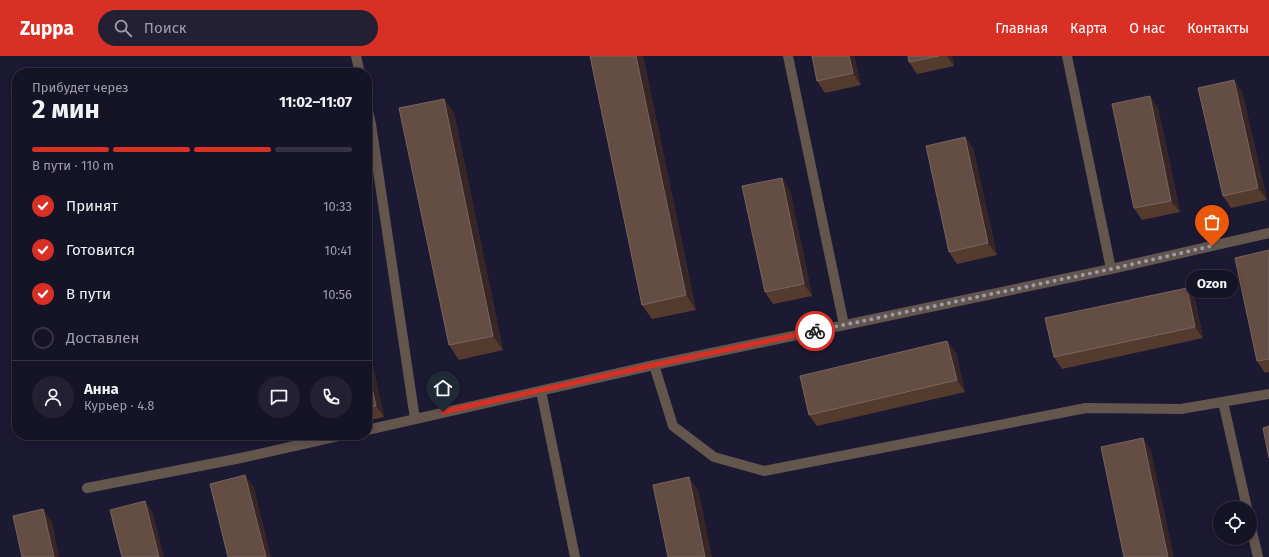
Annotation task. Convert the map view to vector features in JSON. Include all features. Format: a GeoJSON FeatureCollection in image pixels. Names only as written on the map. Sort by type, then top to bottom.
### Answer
{"type":"FeatureCollection","features":[{"type":"Feature","properties":{"kind":"lane"},"geometry":{"type":"LineString","coordinates":[[356,56],[359,68]]}},
{"type":"Feature","properties":{"kind":"lane"},"geometry":{"type":"LineString","coordinates":[[788,56],[844,325]]}},
{"type":"Feature","properties":{"kind":"lane"},"geometry":{"type":"LineString","coordinates":[[1067,56],[1111,269]]}},
{"type":"Feature","properties":{"kind":"lane"},"geometry":{"type":"LineString","coordinates":[[372,132],[415,419]]}},
{"type":"Feature","properties":{"kind":"lane"},"geometry":{"type":"LineString","coordinates":[[372,429],[654,365],[1111,269],[1269,233]]}},
{"type":"Feature","properties":{"kind":"lane"},"geometry":{"type":"LineString","coordinates":[[654,365],[673,426],[714,457],[764,471],[1086,408],[1181,409],[1269,394]]}},
{"type":"Feature","properties":{"kind":"lane"},"geometry":{"type":"LineString","coordinates":[[541,390],[575,557]]}},
{"type":"Feature","properties":{"kind":"lane"},"geometry":{"type":"LineString","coordinates":[[1222,402],[1245,501]]}},
{"type":"Feature","properties":{"kind":"lane"},"geometry":{"type":"LineString","coordinates":[[87,488],[241,458],[321,440]]}},
{"type":"Feature","properties":{"kind":"lane"},"geometry":{"type":"LineString","coordinates":[[1255,545],[1258,557]]}},
{"type":"Feature","properties":{"kind":"building"},"geometry":{"type":"Polygon","coordinates":[[[590,56],[636,56],[686,295],[642,305],[590,56]]]}},
{"type":"Feature","properties":{"kind":"building"},"geometry":{"type":"Polygon","coordinates":[[[812,56],[849,56],[853,73],[817,81],[812,56]]]}},
{"type":"Feature","properties":{"kind":"building"},"geometry":{"type":"Polygon","coordinates":[[[908,56],[939,56],[909,62],[908,56]]]}},
{"type":"Feature","properties":{"kind":"building"},"geometry":{"type":"Polygon","coordinates":[[[1234,80],[1258,188],[1223,196],[1198,88],[1234,80]]]}},
{"type":"Feature","properties":{"kind":"building"},"geometry":{"type":"Polygon","coordinates":[[[1150,96],[1171,201],[1134,208],[1112,104],[1150,96]]]}},
{"type":"Feature","properties":{"kind":"building"},"geometry":{"type":"Polygon","coordinates":[[[444,99],[493,336],[449,345],[399,108],[444,99]]]}},
{"type":"Feature","properties":{"kind":"building"},"geometry":{"type":"Polygon","coordinates":[[[965,137],[988,243],[949,252],[926,146],[965,137]]]}},
{"type":"Feature","properties":{"kind":"building"},"geometry":{"type":"Polygon","coordinates":[[[782,178],[804,284],[765,292],[742,186],[782,178]]]}},
{"type":"Feature","properties":{"kind":"building"},"geometry":{"type":"Polygon","coordinates":[[[1269,250],[1269,359],[1257,361],[1235,258],[1269,250]]]}},
{"type":"Feature","properties":{"kind":"building"},"geometry":{"type":"Polygon","coordinates":[[[1187,288],[1195,327],[1054,357],[1045,318],[1187,288]]]}},
{"type":"Feature","properties":{"kind":"building"},"geometry":{"type":"Polygon","coordinates":[[[947,341],[957,380],[809,415],[800,376],[947,341]]]}},
{"type":"Feature","properties":{"kind":"building"},"geometry":{"type":"Polygon","coordinates":[[[372,388],[376,406],[372,406],[372,388]]]}},
{"type":"Feature","properties":{"kind":"building"},"geometry":{"type":"Polygon","coordinates":[[[1269,426],[1269,458],[1263,428],[1269,426]]]}},
{"type":"Feature","properties":{"kind":"building"},"geometry":{"type":"Polygon","coordinates":[[[1143,438],[1168,557],[1124,557],[1101,447],[1143,438]]]}},
{"type":"Feature","properties":{"kind":"building"},"geometry":{"type":"Polygon","coordinates":[[[245,475],[266,557],[228,557],[210,484],[245,475]]]}},
{"type":"Feature","properties":{"kind":"building"},"geometry":{"type":"Polygon","coordinates":[[[689,477],[705,557],[668,557],[653,485],[689,477]]]}},
{"type":"Feature","properties":{"kind":"building"},"geometry":{"type":"Polygon","coordinates":[[[145,501],[159,557],[122,557],[110,510],[145,501]]]}},
{"type":"Feature","properties":{"kind":"building"},"geometry":{"type":"Polygon","coordinates":[[[43,509],[54,557],[22,557],[13,516],[43,509]]]}},
{"type":"Feature","properties":{"kind":"way so far"},"geometry":{"type":"LineString","coordinates":[[815,331],[1111,269],[1212,246]]}},
{"type":"Feature","properties":{"kind":"place","name":"Ozon"},"geometry":{"type":"Point","coordinates":[1212,246]}},
{"type":"Feature","properties":{"kind":"route"},"geometry":{"type":"LineString","coordinates":[[443,412],[815,331]]}}]}
